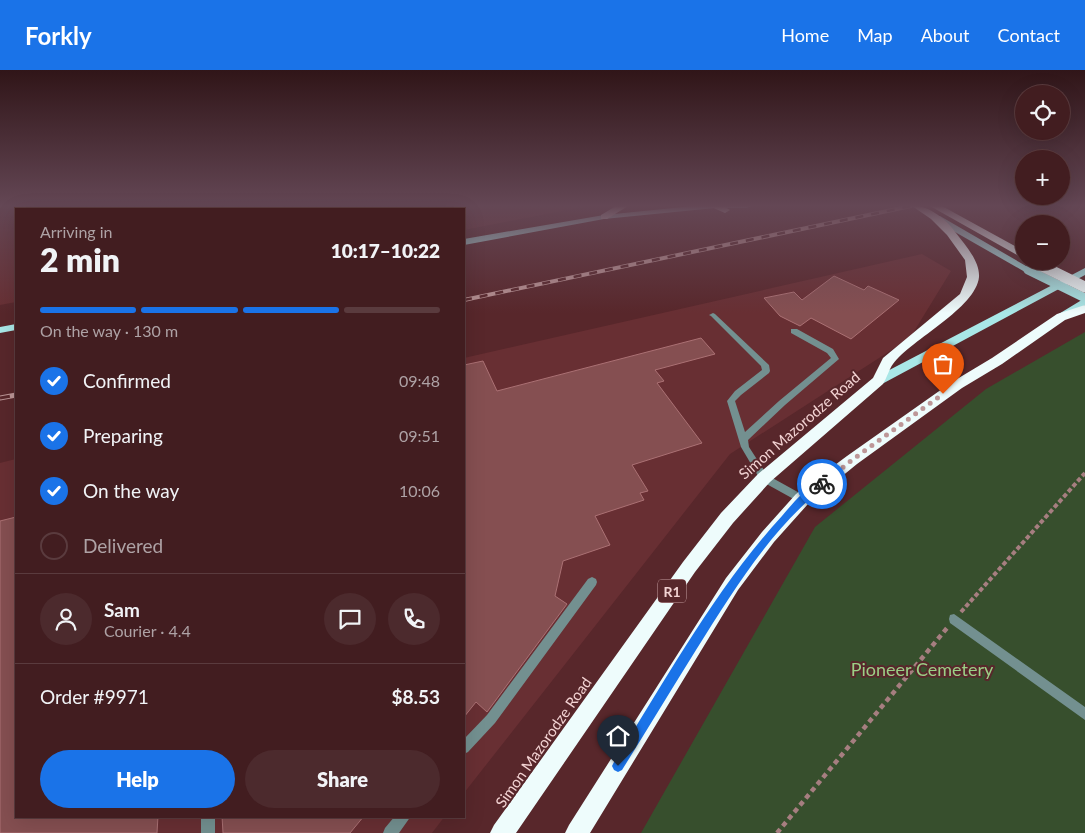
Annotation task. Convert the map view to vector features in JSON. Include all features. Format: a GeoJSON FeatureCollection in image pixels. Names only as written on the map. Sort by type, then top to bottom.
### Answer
{"type":"FeatureCollection","features":[{"type":"Feature","properties":{"kind":"highway"},"geometry":{"type":"LineString","coordinates":[[878,381],[888,361],[965,296],[971,286],[973,277],[970,260],[957,242]]}},
{"type":"Feature","properties":{"kind":"highway"},"geometry":{"type":"LineString","coordinates":[[995,242],[1015,252]]}},
{"type":"Feature","properties":{"kind":"highway"},"geometry":{"type":"LineString","coordinates":[[1045,270],[1085,287]]}},
{"type":"Feature","properties":{"kind":"highway"},"geometry":{"type":"LineString","coordinates":[[577,833],[732,584],[768,537],[802,499],[915,414],[1061,317],[1085,309]]}},
{"type":"Feature","properties":{"kind":"highway","name":"Simon Mazorodze Road"},"geometry":{"type":"LineString","coordinates":[[502,833],[689,567],[727,518],[764,478],[878,381]]}},
{"type":"Feature","properties":{"kind":"main road"},"geometry":{"type":"LineString","coordinates":[[990,242],[1015,255]]}},
{"type":"Feature","properties":{"kind":"main road"},"geometry":{"type":"LineString","coordinates":[[1040,270],[1085,300],[1061,317]]}},
{"type":"Feature","properties":{"kind":"main road","name":"Simon Mazorodze Road"},"geometry":{"type":"LineString","coordinates":[[878,381],[1085,271]]}},
{"type":"Feature","properties":{"kind":"main road"},"geometry":{"type":"LineString","coordinates":[[0,330],[15,327]]}},
{"type":"Feature","properties":{"kind":"lane"},"geometry":{"type":"LineString","coordinates":[[713,315],[766,365],[766,371],[738,393],[731,401],[745,447],[764,478],[802,499]]}},
{"type":"Feature","properties":{"kind":"lane"},"geometry":{"type":"LineString","coordinates":[[743,439],[835,358],[830,351],[794,331]]}},
{"type":"Feature","properties":{"kind":"lane"},"geometry":{"type":"LineString","coordinates":[[465,747],[491,720],[592,582]]}},
{"type":"Feature","properties":{"kind":"lane"},"geometry":{"type":"LineString","coordinates":[[954,619],[1085,714]]}},
{"type":"Feature","properties":{"kind":"lane"},"geometry":{"type":"LineString","coordinates":[[208,818],[208,833]]}},
{"type":"Feature","properties":{"kind":"lane"},"geometry":{"type":"LineString","coordinates":[[390,833],[402,818]]}},
{"type":"Feature","properties":{"kind":"path"},"geometry":{"type":"LineString","coordinates":[[777,833],[954,619],[1085,473]]}},
{"type":"Feature","properties":{"kind":"shaded area"},"geometry":{"type":"Polygon","coordinates":[[[0,242],[15,242],[15,302],[0,305],[0,242]]]}},
{"type":"Feature","properties":{"kind":"shaded area"},"geometry":{"type":"Polygon","coordinates":[[[922,254],[951,271],[910,338],[730,454],[465,792],[465,358],[922,254]]]}},
{"type":"Feature","properties":{"kind":"shaded area"},"geometry":{"type":"Polygon","coordinates":[[[15,459],[15,818],[443,818],[432,833],[0,833],[0,463],[15,459]]]}},
{"type":"Feature","properties":{"kind":"green space","name":"Pioneer Cemetery"},"geometry":{"type":"Polygon","coordinates":[[[1085,332],[1085,833],[641,833],[815,527],[986,389],[1085,332]]]}},
{"type":"Feature","properties":{"kind":"building"},"geometry":{"type":"Polygon","coordinates":[[[834,276],[864,290],[868,286],[899,300],[851,339],[811,318],[800,326],[780,316],[764,298],[794,292],[802,300],[834,276]]]}},
{"type":"Feature","properties":{"kind":"building"},"geometry":{"type":"Polygon","coordinates":[[[701,338],[715,354],[655,370],[664,381],[657,383],[702,443],[632,465],[648,491],[640,493],[644,500],[595,516],[610,545],[563,561],[555,596],[567,604],[487,712],[476,702],[465,716],[465,365],[483,361],[497,391],[701,338]]]}},
{"type":"Feature","properties":{"kind":"building"},"geometry":{"type":"Polygon","coordinates":[[[15,517],[15,818],[158,818],[157,833],[0,833],[0,521],[15,517]]]}},
{"type":"Feature","properties":{"kind":"building"},"geometry":{"type":"Polygon","coordinates":[[[222,818],[362,818],[350,833],[223,833],[222,818]]]}},
{"type":"Feature","properties":{"kind":"railway"},"geometry":{"type":"LineString","coordinates":[[465,300],[742,242]]}},
{"type":"Feature","properties":{"kind":"railway"},"geometry":{"type":"LineString","coordinates":[[0,398],[15,395]]}},
{"type":"Feature","properties":{"kind":"way so far"},"geometry":{"type":"LineString","coordinates":[[822,484],[943,394]]}},
{"type":"Feature","properties":{"kind":"route"},"geometry":{"type":"LineString","coordinates":[[618,766],[700,632],[732,584],[768,537],[802,499],[822,484]]}}]}
